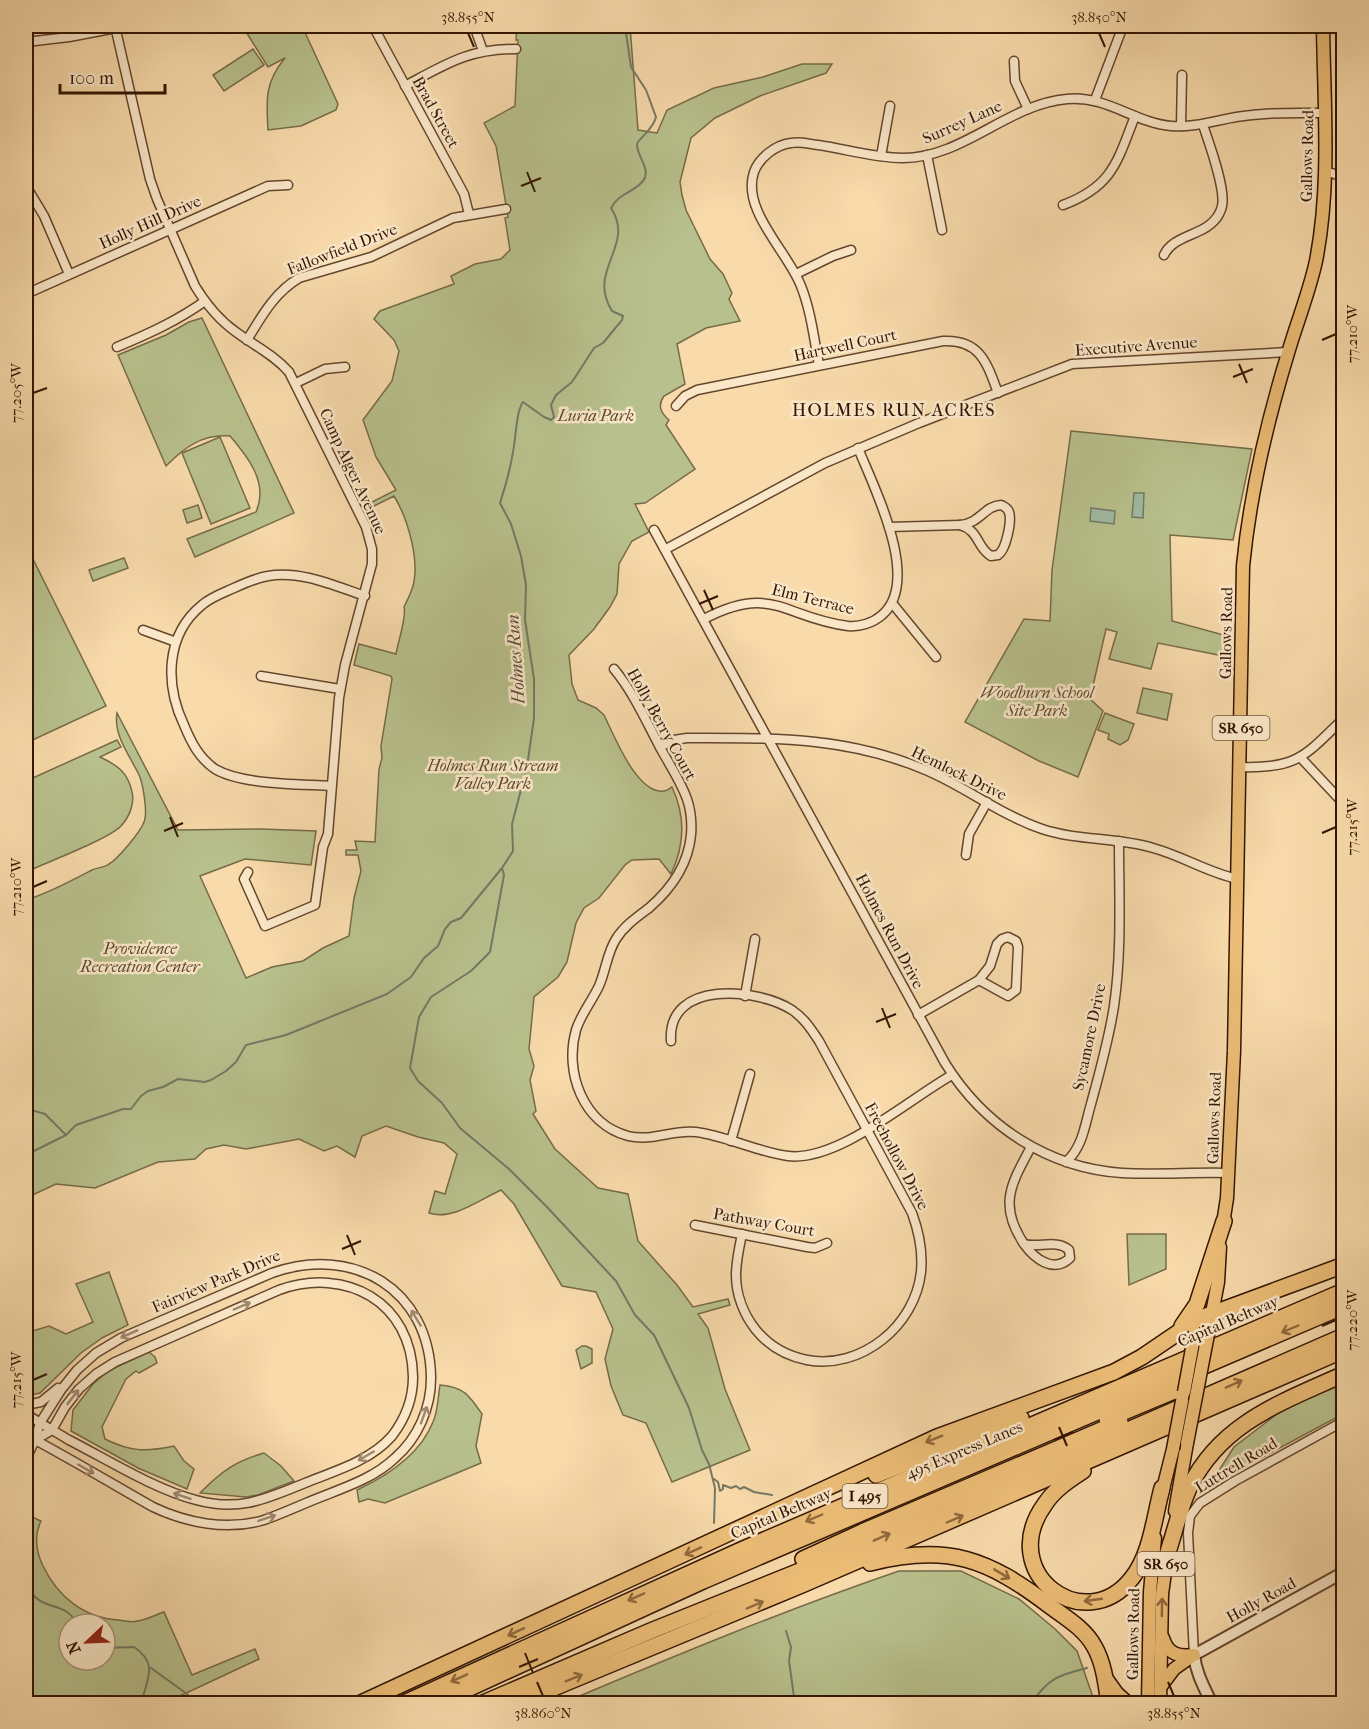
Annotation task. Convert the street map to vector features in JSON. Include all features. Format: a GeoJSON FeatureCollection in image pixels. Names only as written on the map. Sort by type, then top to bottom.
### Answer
{"type":"FeatureCollection","features":[{"type":"Feature","properties":{"kind":"highway"},"geometry":{"type":"LineString","coordinates":[[359,1704],[937,1437],[1114,1372],[1142,1357],[1178,1331],[1188,1319],[1197,1304],[1224,1221]]}},
{"type":"Feature","properties":{"kind":"highway"},"geometry":{"type":"LineString","coordinates":[[1178,1331],[1204,1324],[1344,1265]]}},
{"type":"Feature","properties":{"kind":"highway"},"geometry":{"type":"LineString","coordinates":[[746,1526],[1339,1298]]}},
{"type":"Feature","properties":{"kind":"highway","name":"495 Express Lanes"},"geometry":{"type":"LineString","coordinates":[[435,1704],[704,1581],[1339,1298]]}},
{"type":"Feature","properties":{"kind":"highway","name":"Capital Beltway"},"geometry":{"type":"LineString","coordinates":[[402,1704],[741,1550],[1339,1298]]}},
{"type":"Feature","properties":{"kind":"highway","name":"I 495"},"geometry":{"type":"LineString","coordinates":[[481,1704],[653,1630],[857,1548],[1344,1336]]}},
{"type":"Feature","properties":{"kind":"highway"},"geometry":{"type":"LineString","coordinates":[[517,1703],[804,1584],[1344,1350]]}},
{"type":"Feature","properties":{"kind":"highway"},"geometry":{"type":"LineString","coordinates":[[1168,1552],[1190,1487],[1202,1466],[1219,1445],[1250,1419],[1344,1374]]}},
{"type":"Feature","properties":{"kind":"highway"},"geometry":{"type":"LineString","coordinates":[[704,1581],[827,1538],[1179,1397]]}},
{"type":"Feature","properties":{"kind":"highway"},"geometry":{"type":"LineString","coordinates":[[653,1630],[862,1532],[1179,1397]]}},
{"type":"Feature","properties":{"kind":"highway"},"geometry":{"type":"LineString","coordinates":[[1106,1455],[1070,1479],[1052,1495],[1034,1524],[1029,1543],[1031,1559],[1039,1576],[1055,1593],[1078,1601],[1091,1602],[1110,1597],[1120,1590],[1138,1570],[1145,1555],[1162,1488]]}},
{"type":"Feature","properties":{"kind":"highway"},"geometry":{"type":"LineString","coordinates":[[804,1584],[861,1566],[905,1556],[948,1556],[993,1568],[1032,1592],[1090,1639],[1106,1680],[1109,1704]]}},
{"type":"Feature","properties":{"kind":"highway"},"geometry":{"type":"LineString","coordinates":[[1106,1680],[1127,1704]]}},
{"type":"Feature","properties":{"kind":"main road","name":"Gallows Road"},"geometry":{"type":"LineString","coordinates":[[1148,1704],[1150,1584],[1162,1488],[1173,1449],[1179,1397],[1218,1282],[1219,1249],[1228,1173],[1238,879],[1243,566],[1264,445],[1288,352],[1316,263],[1322,223],[1325,171],[1323,26]]}},
{"type":"Feature","properties":{"kind":"main road","name":"Gallows Road"},"geometry":{"type":"LineString","coordinates":[[1160,1704],[1162,1594],[1187,1443],[1179,1397]]}},
{"type":"Feature","properties":{"kind":"main road"},"geometry":{"type":"LineString","coordinates":[[1162,1631],[1170,1651],[1183,1656],[1194,1655]]}},
{"type":"Feature","properties":{"kind":"main road"},"geometry":{"type":"LineString","coordinates":[[1161,1686],[1174,1669],[1194,1655]]}},
{"type":"Feature","properties":{"kind":"street","name":"Brad Street"},"geometry":{"type":"LineString","coordinates":[[373,26],[464,194],[469,214]]}},
{"type":"Feature","properties":{"kind":"street"},"geometry":{"type":"LineString","coordinates":[[474,26],[483,51]]}},
{"type":"Feature","properties":{"kind":"street"},"geometry":{"type":"LineString","coordinates":[[1095,100],[1123,26]]}},
{"type":"Feature","properties":{"kind":"street"},"geometry":{"type":"LineString","coordinates":[[26,42],[69,37],[116,27]]}},
{"type":"Feature","properties":{"kind":"street","name":"Camp Alger Avenue"},"geometry":{"type":"LineString","coordinates":[[116,27],[150,179],[195,286],[223,322],[281,363],[296,383],[370,538],[372,564],[340,689],[328,834],[323,847],[315,905],[265,926],[244,879],[248,872]]}},
{"type":"Feature","properties":{"kind":"street"},"geometry":{"type":"LineString","coordinates":[[405,86],[454,60],[483,51],[516,49]]}},
{"type":"Feature","properties":{"kind":"street"},"geometry":{"type":"LineString","coordinates":[[1014,61],[1015,81],[1028,109]]}},
{"type":"Feature","properties":{"kind":"street"},"geometry":{"type":"LineString","coordinates":[[1181,126],[1182,75]]}},
{"type":"Feature","properties":{"kind":"street","name":"Surrey Lane"},"geometry":{"type":"LineString","coordinates":[[819,365],[805,299],[796,274],[753,201],[752,179],[758,163],[772,150],[790,142],[798,142],[881,156],[902,158],[927,155],[955,145],[1028,109],[1069,98],[1095,100],[1158,124],[1181,126],[1203,125],[1253,114],[1324,113]]}},
{"type":"Feature","properties":{"kind":"street"},"geometry":{"type":"LineString","coordinates":[[881,156],[890,106]]}},
{"type":"Feature","properties":{"kind":"street"},"geometry":{"type":"LineString","coordinates":[[1063,205],[1089,193],[1106,179],[1118,160],[1135,116]]}},
{"type":"Feature","properties":{"kind":"street"},"geometry":{"type":"LineString","coordinates":[[1164,255],[1174,243],[1214,223],[1222,207],[1223,199],[1217,172],[1203,125]]}},
{"type":"Feature","properties":{"kind":"street"},"geometry":{"type":"LineString","coordinates":[[927,155],[942,230]]}},
{"type":"Feature","properties":{"kind":"street"},"geometry":{"type":"LineString","coordinates":[[1325,171],[1344,177]]}},
{"type":"Feature","properties":{"kind":"street","name":"Holly Hill Drive"},"geometry":{"type":"LineString","coordinates":[[26,294],[268,186],[288,185]]}},
{"type":"Feature","properties":{"kind":"street"},"geometry":{"type":"LineString","coordinates":[[26,186],[44,216],[69,274]]}},
{"type":"Feature","properties":{"kind":"street","name":"Fallowfield Drive"},"geometry":{"type":"LineString","coordinates":[[247,340],[275,297],[299,278],[371,257],[440,223],[469,214],[506,209]]}},
{"type":"Feature","properties":{"kind":"street"},"geometry":{"type":"LineString","coordinates":[[796,274],[850,250]]}},
{"type":"Feature","properties":{"kind":"street"},"geometry":{"type":"LineString","coordinates":[[117,347],[160,329],[205,301]]}},
{"type":"Feature","properties":{"kind":"street","name":"Hartwell Court"},"geometry":{"type":"LineString","coordinates":[[676,406],[684,396],[697,390],[943,341],[959,341],[974,348],[985,360],[998,393]]}},
{"type":"Feature","properties":{"kind":"street","name":"Executive Avenue"},"geometry":{"type":"LineString","coordinates":[[666,549],[825,463],[1057,369],[1085,362],[1288,352]]}},
{"type":"Feature","properties":{"kind":"street"},"geometry":{"type":"LineString","coordinates":[[296,383],[325,369],[345,368]]}},
{"type":"Feature","properties":{"kind":"street"},"geometry":{"type":"LineString","coordinates":[[858,448],[889,527],[898,576],[897,589],[892,603],[936,657]]}},
{"type":"Feature","properties":{"kind":"street"},"geometry":{"type":"LineString","coordinates":[[889,527],[960,525],[976,521],[993,506],[1001,505],[1006,507],[1010,515],[1005,549],[998,555],[988,554],[972,531],[960,525]]}},
{"type":"Feature","properties":{"kind":"street","name":"Holmes Run Drive"},"geometry":{"type":"LineString","coordinates":[[654,530],[918,1015],[952,1075],[970,1098],[1003,1129],[1031,1147],[1066,1162],[1121,1173],[1228,1173]]}},
{"type":"Feature","properties":{"kind":"street"},"geometry":{"type":"LineString","coordinates":[[332,786],[235,777],[215,769],[192,744],[174,703],[170,675],[176,642],[186,621],[203,604],[214,597],[257,578],[269,575],[293,575],[365,596]]}},
{"type":"Feature","properties":{"kind":"street","name":"Elm Terrace"},"geometry":{"type":"LineString","coordinates":[[704,619],[731,606],[760,602],[834,623],[855,626],[873,622],[881,617],[892,603]]}},
{"type":"Feature","properties":{"kind":"street"},"geometry":{"type":"LineString","coordinates":[[143,630],[176,642]]}},
{"type":"Feature","properties":{"kind":"street","name":"Holly Berry Court"},"geometry":{"type":"LineString","coordinates":[[614,669],[630,691],[687,800],[691,826],[688,851],[682,869],[670,887],[625,928],[612,946],[598,987],[577,1029],[572,1054],[574,1077],[587,1107],[603,1123],[620,1133],[646,1138],[691,1131],[781,1155],[799,1156],[828,1150],[866,1130],[952,1075]]}},
{"type":"Feature","properties":{"kind":"street"},"geometry":{"type":"LineString","coordinates":[[261,676],[340,689]]}},
{"type":"Feature","properties":{"kind":"street"},"geometry":{"type":"LineString","coordinates":[[1240,767],[1271,767],[1288,763],[1300,757],[1344,718]]}},
{"type":"Feature","properties":{"kind":"street","name":"Hemlock Drive"},"geometry":{"type":"LineString","coordinates":[[660,747],[678,739],[687,738],[768,737],[828,742],[878,753],[928,771],[1042,829],[1081,838],[1119,841],[1155,848],[1179,856],[1212,873],[1238,879]]}},
{"type":"Feature","properties":{"kind":"street"},"geometry":{"type":"LineString","coordinates":[[1300,757],[1344,804]]}},
{"type":"Feature","properties":{"kind":"street"},"geometry":{"type":"LineString","coordinates":[[966,855],[969,834],[987,802]]}},
{"type":"Feature","properties":{"kind":"street","name":"Sycamore Drive"},"geometry":{"type":"LineString","coordinates":[[1066,1162],[1080,1144],[1102,1064],[1114,1004],[1118,963],[1119,841]]}},
{"type":"Feature","properties":{"kind":"street"},"geometry":{"type":"LineString","coordinates":[[918,1015],[979,980],[990,966],[999,941],[1008,937],[1016,941],[1018,947],[1014,993],[1006,996],[979,980]]}},
{"type":"Feature","properties":{"kind":"street"},"geometry":{"type":"LineString","coordinates":[[745,996],[755,939]]}},
{"type":"Feature","properties":{"kind":"street","name":"Freehollow Drive"},"geometry":{"type":"LineString","coordinates":[[672,1041],[672,1028],[675,1020],[687,1005],[695,999],[716,993],[745,996],[784,1006],[805,1020],[819,1041],[912,1213],[921,1250],[921,1271],[914,1299],[901,1321],[882,1340],[859,1354],[826,1362],[800,1358],[774,1347],[750,1322],[739,1297],[736,1267],[742,1234]]}},
{"type":"Feature","properties":{"kind":"street"},"geometry":{"type":"LineString","coordinates":[[731,1141],[750,1074]]}},
{"type":"Feature","properties":{"kind":"street"},"geometry":{"type":"LineString","coordinates":[[1024,1244],[1036,1247],[1049,1244],[1063,1245],[1069,1250],[1070,1258],[1061,1263],[1049,1264],[1036,1258],[1024,1244],[1012,1223],[1009,1203],[1013,1180],[1031,1147]]}},
{"type":"Feature","properties":{"kind":"street","name":"Pathway Court"},"geometry":{"type":"LineString","coordinates":[[695,1225],[807,1247],[815,1248],[827,1243]]}},
{"type":"Feature","properties":{"kind":"street","name":"Fairview Park Drive"},"geometry":{"type":"LineString","coordinates":[[26,1435],[35,1440],[169,1515],[212,1524],[242,1524],[274,1516],[365,1478],[384,1467],[405,1448],[420,1427],[431,1385],[430,1356],[418,1320],[401,1298],[380,1280],[368,1273],[343,1265],[323,1263],[295,1265],[272,1272],[121,1338],[96,1353],[71,1376],[40,1423],[35,1440],[26,1459]]}},
{"type":"Feature","properties":{"kind":"street","name":"Fairview Park Drive"},"geometry":{"type":"LineString","coordinates":[[26,1414],[52,1430],[177,1494],[197,1501],[241,1505],[258,1502],[357,1461],[383,1445],[397,1428],[408,1408],[412,1384],[412,1359],[406,1338],[395,1320],[369,1295],[339,1283],[317,1281],[299,1283],[268,1294],[115,1362],[96,1374],[79,1389],[52,1430],[35,1440]]}},
{"type":"Feature","properties":{"kind":"street"},"geometry":{"type":"LineString","coordinates":[[26,1405],[41,1402],[71,1376]]}},
{"type":"Feature","properties":{"kind":"street","name":"Luttrell Road"},"geometry":{"type":"LineString","coordinates":[[1212,1704],[1201,1683],[1194,1655],[1188,1533],[1190,1516],[1200,1503],[1235,1481],[1344,1421]]}},
{"type":"Feature","properties":{"kind":"street","name":"Holly Road"},"geometry":{"type":"LineString","coordinates":[[1194,1655],[1344,1572]]}},
{"type":"Feature","properties":{"kind":"green space"},"geometry":{"type":"Polygon","coordinates":[[[302,26],[338,104],[336,110],[301,126],[268,130],[268,91],[278,67],[285,58],[268,67],[243,27],[302,26]]]}},
{"type":"Feature","properties":{"kind":"green space"},"geometry":{"type":"Polygon","coordinates":[[[517,26],[630,26],[638,130],[657,133],[667,110],[714,88],[763,77],[802,64],[832,64],[826,73],[760,96],[715,118],[691,138],[680,182],[686,210],[710,259],[723,274],[732,293],[729,299],[740,321],[706,328],[677,344],[685,384],[664,396],[660,406],[669,420],[666,425],[695,469],[645,503],[635,504],[649,532],[632,541],[619,564],[617,594],[610,607],[594,629],[569,655],[572,684],[578,700],[596,708],[604,715],[620,749],[645,784],[654,790],[664,791],[672,787],[680,809],[682,831],[679,852],[671,874],[659,859],[632,860],[625,865],[599,898],[584,908],[576,923],[567,962],[558,977],[534,997],[529,1049],[534,1066],[530,1080],[536,1111],[533,1114],[555,1149],[598,1188],[628,1194],[638,1241],[693,1307],[728,1299],[730,1305],[698,1314],[708,1328],[725,1389],[750,1450],[672,1482],[646,1423],[623,1415],[611,1386],[605,1359],[613,1329],[596,1292],[562,1286],[514,1204],[501,1190],[456,1212],[438,1215],[429,1213],[435,1191],[445,1194],[457,1154],[444,1143],[386,1126],[362,1136],[355,1157],[337,1146],[324,1151],[299,1139],[246,1149],[224,1145],[206,1149],[195,1159],[158,1162],[95,1188],[56,1184],[26,1198],[26,900],[107,865],[123,851],[142,826],[145,818],[145,800],[140,777],[120,738],[116,722],[117,713],[178,830],[316,831],[311,865],[245,859],[200,876],[246,978],[272,967],[303,961],[323,948],[349,936],[354,898],[361,871],[358,855],[346,855],[346,850],[357,850],[355,841],[375,842],[381,746],[392,679],[391,676],[354,665],[359,644],[396,654],[404,607],[412,589],[415,567],[412,541],[394,496],[366,510],[364,506],[396,490],[376,457],[363,420],[392,381],[399,351],[394,340],[374,319],[380,311],[454,284],[451,276],[475,264],[501,259],[510,250],[505,218],[508,217],[496,146],[484,123],[515,106],[517,26]]]}},
{"type":"Feature","properties":{"kind":"green space"},"geometry":{"type":"Polygon","coordinates":[[[253,49],[264,65],[224,91],[213,75],[253,49]]]}},
{"type":"Feature","properties":{"kind":"green space"},"geometry":{"type":"Polygon","coordinates":[[[202,318],[294,513],[195,557],[187,539],[256,512],[260,491],[255,471],[230,436],[211,437],[195,443],[166,466],[118,355],[202,318]]]}},
{"type":"Feature","properties":{"kind":"green space","name":"Woodburn School Site Park"},"geometry":{"type":"Polygon","coordinates":[[[1071,431],[1252,449],[1233,540],[1170,535],[1172,621],[1231,637],[1229,657],[1158,643],[1151,669],[1109,659],[1117,632],[1106,629],[1090,699],[1103,711],[1078,777],[1039,761],[965,722],[1024,619],[1050,621],[1052,570],[1071,431]]]}},
{"type":"Feature","properties":{"kind":"green space"},"geometry":{"type":"Polygon","coordinates":[[[220,437],[250,508],[211,524],[182,453],[220,437]]]}},
{"type":"Feature","properties":{"kind":"green space"},"geometry":{"type":"Polygon","coordinates":[[[198,505],[202,518],[187,523],[183,510],[198,505]]]}},
{"type":"Feature","properties":{"kind":"green space"},"geometry":{"type":"Polygon","coordinates":[[[26,545],[106,706],[26,743],[26,545]]]}},
{"type":"Feature","properties":{"kind":"green space"},"geometry":{"type":"Polygon","coordinates":[[[124,558],[128,568],[93,581],[89,570],[124,558]]]}},
{"type":"Feature","properties":{"kind":"green space"},"geometry":{"type":"Polygon","coordinates":[[[1143,688],[1172,694],[1167,720],[1137,713],[1143,688]]]}},
{"type":"Feature","properties":{"kind":"green space"},"geometry":{"type":"Polygon","coordinates":[[[1105,713],[1134,724],[1128,740],[1120,745],[1108,739],[1109,734],[1098,730],[1105,713]]]}},
{"type":"Feature","properties":{"kind":"green space"},"geometry":{"type":"Polygon","coordinates":[[[117,740],[121,747],[100,757],[121,770],[128,779],[133,797],[132,806],[124,822],[104,837],[26,872],[26,781],[117,740]]]}},
{"type":"Feature","properties":{"kind":"green space"},"geometry":{"type":"Polygon","coordinates":[[[1127,1234],[1166,1234],[1166,1269],[1129,1285],[1127,1234]]]}},
{"type":"Feature","properties":{"kind":"green space"},"geometry":{"type":"Polygon","coordinates":[[[109,1272],[128,1325],[102,1338],[81,1353],[40,1393],[26,1396],[26,1333],[49,1326],[66,1334],[93,1322],[76,1284],[109,1272]]]}},
{"type":"Feature","properties":{"kind":"green space"},"geometry":{"type":"Polygon","coordinates":[[[582,1346],[592,1349],[592,1363],[581,1369],[576,1350],[582,1346]]]}},
{"type":"Feature","properties":{"kind":"green space"},"geometry":{"type":"Polygon","coordinates":[[[149,1352],[155,1357],[157,1363],[139,1373],[136,1371],[126,1379],[102,1427],[105,1439],[139,1450],[174,1446],[184,1461],[194,1469],[187,1489],[138,1468],[71,1431],[73,1410],[93,1384],[108,1371],[149,1352]]]}},
{"type":"Feature","properties":{"kind":"green space"},"geometry":{"type":"Polygon","coordinates":[[[1343,1377],[1343,1414],[1209,1486],[1234,1447],[1277,1414],[1343,1377]]]}},
{"type":"Feature","properties":{"kind":"green space"},"geometry":{"type":"Polygon","coordinates":[[[440,1385],[465,1393],[482,1414],[476,1446],[481,1463],[385,1503],[368,1499],[359,1502],[357,1490],[391,1471],[420,1445],[435,1418],[440,1385]]]}},
{"type":"Feature","properties":{"kind":"green space"},"geometry":{"type":"Polygon","coordinates":[[[264,1453],[281,1466],[294,1481],[258,1495],[246,1497],[200,1493],[229,1468],[264,1453]]]}},
{"type":"Feature","properties":{"kind":"green space"},"geometry":{"type":"Polygon","coordinates":[[[26,1514],[41,1521],[37,1532],[37,1549],[49,1577],[64,1596],[88,1612],[57,1612],[57,1672],[117,1672],[117,1620],[135,1622],[164,1612],[192,1675],[255,1649],[259,1659],[165,1703],[32,1703],[26,1699],[26,1514]]]}},
{"type":"Feature","properties":{"kind":"green space"},"geometry":{"type":"Polygon","coordinates":[[[899,1571],[961,1571],[1019,1599],[1077,1651],[1095,1703],[563,1703],[814,1601],[899,1571]]]}},
{"type":"Feature","properties":{"kind":"shaded area"},"geometry":{"type":"Polygon","coordinates":[[[1134,493],[1144,493],[1143,518],[1132,517],[1134,493]]]}},
{"type":"Feature","properties":{"kind":"shaded area"},"geometry":{"type":"Polygon","coordinates":[[[1091,508],[1115,511],[1114,524],[1090,521],[1091,508]]]}},
{"type":"Feature","properties":{"kind":"waterway","name":"Holmes Run"},"geometry":{"type":"LineString","coordinates":[[26,1155],[66,1135],[76,1125],[123,1109],[131,1109],[148,1091],[163,1087],[178,1079],[205,1082],[211,1080],[236,1062],[246,1045],[286,1035],[387,994],[411,977],[424,958],[438,946],[445,929],[451,922],[461,918],[513,851],[512,824],[527,767],[534,718],[534,679],[525,620],[526,585],[521,556],[511,524],[500,503],[523,402],[551,420],[554,417],[551,405],[556,395],[572,382],[594,348],[603,343],[622,320],[623,316],[612,311],[604,283],[618,234],[617,222],[611,208],[618,199],[639,185],[645,177],[645,167],[637,144],[652,126],[656,117],[646,90],[631,67],[626,33],[631,26]]}},
{"type":"Feature","properties":{"kind":"waterway"},"geometry":{"type":"LineString","coordinates":[[502,868],[504,875],[490,952],[471,971],[431,997],[419,1017],[410,1068],[418,1081],[442,1103],[460,1128],[509,1169],[616,1281],[635,1315],[654,1335],[689,1408],[702,1450],[709,1464],[715,1488],[714,1523]]}},
{"type":"Feature","properties":{"kind":"waterway"},"geometry":{"type":"LineString","coordinates":[[26,1102],[28,1109],[45,1114],[66,1135]]}},
{"type":"Feature","properties":{"kind":"waterway"},"geometry":{"type":"LineString","coordinates":[[714,1479],[718,1482],[720,1491],[723,1485],[731,1488],[736,1486],[740,1489],[744,1487],[754,1492],[772,1495]]}},
{"type":"Feature","properties":{"kind":"waterway"},"geometry":{"type":"LineString","coordinates":[[26,1584],[38,1600],[67,1612]]}},
{"type":"Feature","properties":{"kind":"waterway"},"geometry":{"type":"LineString","coordinates":[[786,1631],[791,1647],[789,1661],[795,1704]]}},
{"type":"Feature","properties":{"kind":"waterway"},"geometry":{"type":"LineString","coordinates":[[117,1648],[134,1647],[142,1653],[149,1666],[141,1704]]}},
{"type":"Feature","properties":{"kind":"waterway"},"geometry":{"type":"LineString","coordinates":[[151,1668],[187,1694],[196,1704]]}},
{"type":"Feature","properties":{"kind":"waterway"},"geometry":{"type":"LineString","coordinates":[[1031,1704],[1043,1688],[1055,1679],[1087,1668]]}},
{"type":"Feature","properties":{"kind":"district","name":"HOLMES RUN ACRES"},"geometry":{"type":"Point","coordinates":[894,410]}},
{"type":"Feature","properties":{"kind":"park label","name":"Luria Park"},"geometry":{"type":"Point","coordinates":[596,415]}},
{"type":"Feature","properties":{"kind":"park label","name":"Holmes Run Stream Valley Park"},"geometry":{"type":"Point","coordinates":[493,774]}},
{"type":"Feature","properties":{"kind":"park label","name":"Providence Recreation Center"},"geometry":{"type":"Point","coordinates":[140,957]}}]}
